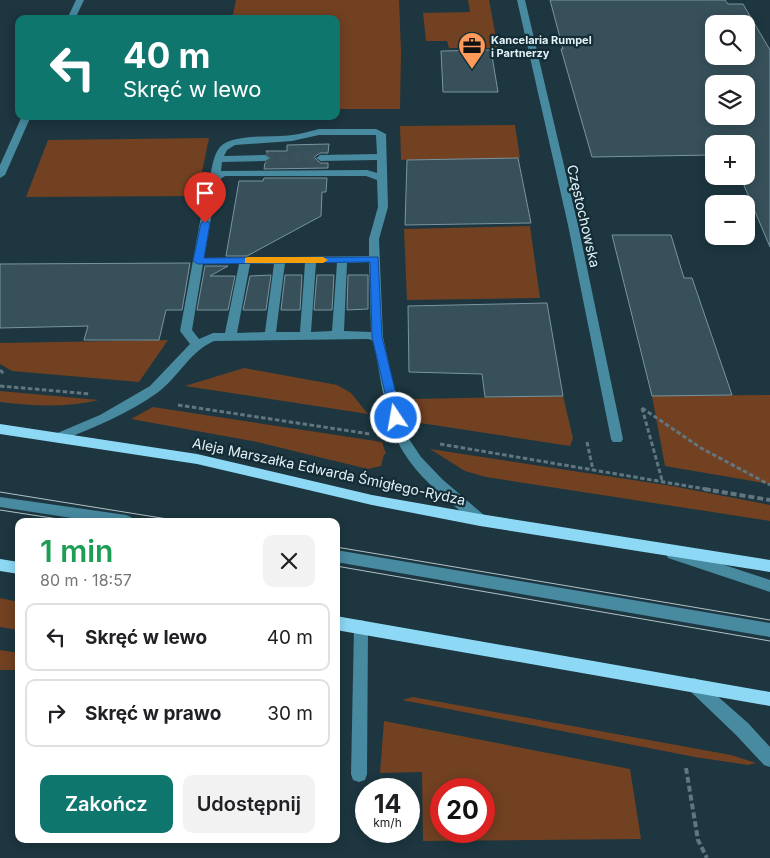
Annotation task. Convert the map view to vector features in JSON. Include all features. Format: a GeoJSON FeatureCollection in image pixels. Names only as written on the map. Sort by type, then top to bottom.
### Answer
{"type":"FeatureCollection","features":[{"type":"Feature","properties":{"kind":"main road","name":"Aleja Marszałka Edwarda Śmigłego-Rydza"},"geometry":{"type":"LineString","coordinates":[[0,429],[197,459],[372,500],[480,520],[770,566]]}},
{"type":"Feature","properties":{"kind":"main road"},"geometry":{"type":"LineString","coordinates":[[0,565],[15,567]]}},
{"type":"Feature","properties":{"kind":"main road"},"geometry":{"type":"LineString","coordinates":[[340,624],[770,699]]}},
{"type":"Feature","properties":{"kind":"street"},"geometry":{"type":"LineString","coordinates":[[73,15],[80,0]]}},
{"type":"Feature","properties":{"kind":"street","name":"Częstochowska"},"geometry":{"type":"LineString","coordinates":[[521,0],[573,225],[617,439]]}},
{"type":"Feature","properties":{"kind":"street"},"geometry":{"type":"LineString","coordinates":[[0,175],[25,120]]}},
{"type":"Feature","properties":{"kind":"street"},"geometry":{"type":"LineString","coordinates":[[197,344],[186,331],[220,151],[226,145],[233,142],[292,138],[311,133],[376,132],[381,134],[383,206],[374,239],[377,337],[396,418],[406,445],[431,475],[480,520]]}},
{"type":"Feature","properties":{"kind":"street"},"geometry":{"type":"LineString","coordinates":[[321,158],[381,157]]}},
{"type":"Feature","properties":{"kind":"street"},"geometry":{"type":"LineString","coordinates":[[218,159],[265,158]]}},
{"type":"Feature","properties":{"kind":"street"},"geometry":{"type":"LineString","coordinates":[[215,178],[223,173],[367,173],[382,178]]}},
{"type":"Feature","properties":{"kind":"street"},"geometry":{"type":"LineString","coordinates":[[198,261],[375,259]]}},
{"type":"Feature","properties":{"kind":"street"},"geometry":{"type":"LineString","coordinates":[[230,336],[245,260]]}},
{"type":"Feature","properties":{"kind":"street"},"geometry":{"type":"LineString","coordinates":[[270,336],[280,260]]}},
{"type":"Feature","properties":{"kind":"street"},"geometry":{"type":"LineString","coordinates":[[305,336],[311,260]]}},
{"type":"Feature","properties":{"kind":"street"},"geometry":{"type":"LineString","coordinates":[[338,335],[342,260]]}},
{"type":"Feature","properties":{"kind":"street"},"geometry":{"type":"LineString","coordinates":[[58,437],[104,418],[154,389],[197,344],[213,337],[368,335],[377,337]]}},
{"type":"Feature","properties":{"kind":"street"},"geometry":{"type":"LineString","coordinates":[[0,502],[106,518]]}},
{"type":"Feature","properties":{"kind":"street"},"geometry":{"type":"LineString","coordinates":[[654,549],[770,586]]}},
{"type":"Feature","properties":{"kind":"street"},"geometry":{"type":"LineString","coordinates":[[340,557],[770,630]]}},
{"type":"Feature","properties":{"kind":"street"},"geometry":{"type":"LineString","coordinates":[[359,774],[361,627]]}},
{"type":"Feature","properties":{"kind":"street"},"geometry":{"type":"LineString","coordinates":[[694,685],[742,729],[770,759]]}},
{"type":"Feature","properties":{"kind":"path"},"geometry":{"type":"LineString","coordinates":[[0,370],[5,375]]}},
{"type":"Feature","properties":{"kind":"path"},"geometry":{"type":"LineString","coordinates":[[0,386],[96,395]]}},
{"type":"Feature","properties":{"kind":"path"},"geometry":{"type":"LineString","coordinates":[[640,400],[662,480]]}},
{"type":"Feature","properties":{"kind":"path"},"geometry":{"type":"LineString","coordinates":[[169,404],[379,435]]}},
{"type":"Feature","properties":{"kind":"path"},"geometry":{"type":"LineString","coordinates":[[642,408],[702,448],[770,485]]}},
{"type":"Feature","properties":{"kind":"path"},"geometry":{"type":"LineString","coordinates":[[434,443],[662,480],[770,500]]}},
{"type":"Feature","properties":{"kind":"path"},"geometry":{"type":"LineString","coordinates":[[686,768],[698,840],[707,858]]}},
{"type":"Feature","properties":{"kind":"shaded area"},"geometry":{"type":"Polygon","coordinates":[[[236,0],[399,0],[401,51],[400,109],[340,109],[340,15],[233,15],[236,0]]]}},
{"type":"Feature","properties":{"kind":"shaded area"},"geometry":{"type":"Polygon","coordinates":[[[468,0],[489,0],[498,48],[449,48],[447,41],[426,41],[423,13],[470,12],[468,0]]]}},
{"type":"Feature","properties":{"kind":"shaded area"},"geometry":{"type":"Polygon","coordinates":[[[515,125],[520,158],[401,160],[400,126],[515,125]]]}},
{"type":"Feature","properties":{"kind":"shaded area"},"geometry":{"type":"Polygon","coordinates":[[[209,138],[197,196],[26,197],[48,140],[209,138]]]}},
{"type":"Feature","properties":{"kind":"shaded area"},"geometry":{"type":"Polygon","coordinates":[[[530,226],[540,298],[407,300],[404,229],[530,226]]]}},
{"type":"Feature","properties":{"kind":"shaded area"},"geometry":{"type":"Polygon","coordinates":[[[168,340],[139,382],[12,371],[0,364],[0,343],[168,340]]]}},
{"type":"Feature","properties":{"kind":"shaded area"},"geometry":{"type":"Polygon","coordinates":[[[244,368],[337,385],[351,393],[368,414],[185,386],[244,368]]]}},
{"type":"Feature","properties":{"kind":"shaded area"},"geometry":{"type":"Polygon","coordinates":[[[0,391],[99,400],[62,405],[0,402],[0,391]]]}},
{"type":"Feature","properties":{"kind":"shaded area"},"geometry":{"type":"Polygon","coordinates":[[[770,395],[770,484],[665,466],[652,396],[770,395]]]}},
{"type":"Feature","properties":{"kind":"shaded area"},"geometry":{"type":"Polygon","coordinates":[[[563,396],[573,438],[570,446],[414,422],[412,399],[563,396]]]}},
{"type":"Feature","properties":{"kind":"shaded area"},"geometry":{"type":"Polygon","coordinates":[[[153,407],[382,442],[386,454],[384,454],[381,466],[368,469],[257,442],[131,419],[153,407]]]}},
{"type":"Feature","properties":{"kind":"shaded area"},"geometry":{"type":"Polygon","coordinates":[[[430,449],[672,486],[770,505],[770,521],[486,477],[465,471],[430,449]]]}},
{"type":"Feature","properties":{"kind":"shaded area"},"geometry":{"type":"Polygon","coordinates":[[[0,598],[15,601],[15,629],[0,627],[0,598]]]}},
{"type":"Feature","properties":{"kind":"shaded area"},"geometry":{"type":"Polygon","coordinates":[[[0,650],[15,652],[15,670],[0,670],[0,650]]]}},
{"type":"Feature","properties":{"kind":"shaded area"},"geometry":{"type":"Polygon","coordinates":[[[413,697],[731,755],[756,763],[748,765],[695,757],[402,700],[413,697]]]}},
{"type":"Feature","properties":{"kind":"shaded area"},"geometry":{"type":"Polygon","coordinates":[[[384,721],[630,769],[641,839],[495,840],[495,778],[430,778],[430,841],[423,841],[422,772],[380,773],[384,721]]]}},
{"type":"Feature","properties":{"kind":"building"},"geometry":{"type":"Polygon","coordinates":[[[550,0],[725,0],[728,4],[743,4],[749,15],[705,15],[705,65],[755,65],[755,24],[770,50],[770,247],[755,212],[755,195],[748,195],[744,185],[755,185],[755,135],[705,135],[705,155],[592,157],[561,49],[563,49],[550,0]]]}},
{"type":"Feature","properties":{"kind":"building"},"geometry":{"type":"Polygon","coordinates":[[[491,50],[498,92],[443,92],[441,51],[491,50]]]}},
{"type":"Feature","properties":{"kind":"building"},"geometry":{"type":"Polygon","coordinates":[[[329,144],[328,153],[320,153],[314,157],[320,163],[328,163],[328,168],[264,169],[265,163],[272,159],[266,151],[287,151],[287,145],[329,144]]]}},
{"type":"Feature","properties":{"kind":"building"},"geometry":{"type":"Polygon","coordinates":[[[518,158],[531,223],[405,225],[407,160],[518,158]]]}},
{"type":"Feature","properties":{"kind":"building"},"geometry":{"type":"Polygon","coordinates":[[[264,178],[327,178],[326,192],[322,192],[321,216],[247,256],[226,256],[239,181],[263,181],[264,178]]]}},
{"type":"Feature","properties":{"kind":"building"},"geometry":{"type":"Polygon","coordinates":[[[612,235],[671,235],[684,278],[692,278],[732,395],[652,396],[612,235]]]}},
{"type":"Feature","properties":{"kind":"building"},"geometry":{"type":"Polygon","coordinates":[[[190,263],[182,310],[166,310],[159,340],[84,340],[88,326],[0,328],[0,264],[190,263]]]}},
{"type":"Feature","properties":{"kind":"building"},"geometry":{"type":"Polygon","coordinates":[[[205,266],[228,266],[210,276],[235,276],[228,310],[197,310],[205,266]]]}},
{"type":"Feature","properties":{"kind":"building"},"geometry":{"type":"Polygon","coordinates":[[[271,275],[266,310],[243,310],[250,276],[271,275]]]}},
{"type":"Feature","properties":{"kind":"building"},"geometry":{"type":"Polygon","coordinates":[[[285,275],[302,275],[300,310],[281,310],[285,275]]]}},
{"type":"Feature","properties":{"kind":"building"},"geometry":{"type":"Polygon","coordinates":[[[317,275],[334,275],[332,310],[314,310],[317,275]]]}},
{"type":"Feature","properties":{"kind":"building"},"geometry":{"type":"Polygon","coordinates":[[[348,275],[368,275],[368,309],[347,310],[348,275]]]}},
{"type":"Feature","properties":{"kind":"building"},"geometry":{"type":"Polygon","coordinates":[[[547,303],[563,396],[485,397],[482,374],[409,372],[408,306],[547,303]]]}},
{"type":"Feature","properties":{"kind":"tunnel"},"geometry":{"type":"LineString","coordinates":[[265,158],[321,158]]}},
{"type":"Feature","properties":{"kind":"tram line"},"geometry":{"type":"LineString","coordinates":[[0,492],[161,518]]}},
{"type":"Feature","properties":{"kind":"tram line"},"geometry":{"type":"LineString","coordinates":[[0,510],[52,518]]}},
{"type":"Feature","properties":{"kind":"tram line"},"geometry":{"type":"LineString","coordinates":[[340,548],[770,620]]}},
{"type":"Feature","properties":{"kind":"tram line"},"geometry":{"type":"LineString","coordinates":[[340,567],[770,641]]}},
{"type":"Feature","properties":{"kind":"slow traffic"},"geometry":{"type":"LineString","coordinates":[[248,260],[323,260]]}},
{"type":"Feature","properties":{"kind":"place","name":"Kancelaria Rumpel i Partnerzy"},"geometry":{"type":"Point","coordinates":[472,70]}},
{"type":"Feature","properties":{"kind":"route"},"geometry":{"type":"LineString","coordinates":[[205,223],[198,261],[375,259],[377,337],[396,418]]}}]}
